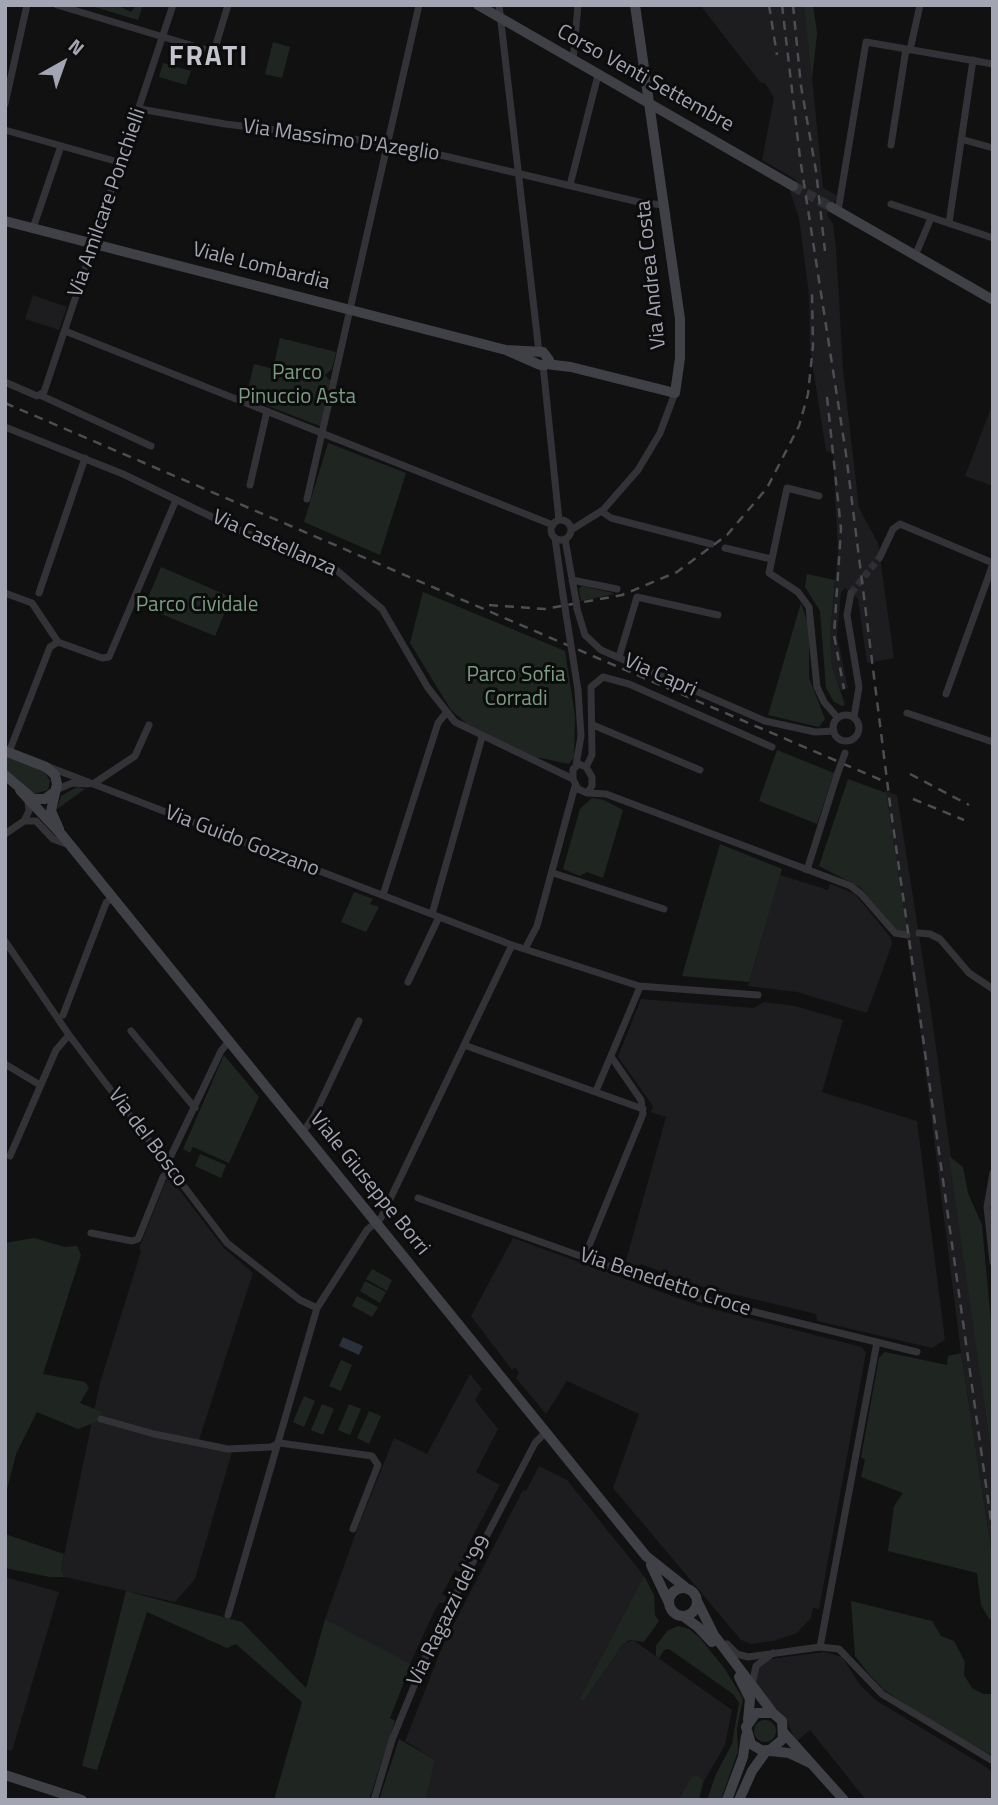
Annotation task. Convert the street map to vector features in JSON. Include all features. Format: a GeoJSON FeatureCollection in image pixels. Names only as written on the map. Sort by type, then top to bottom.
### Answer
{"type":"FeatureCollection","features":[{"type":"Feature","properties":{"kind":"main road","name":"Corso Venti Settembre"},"geometry":{"type":"LineString","coordinates":[[478,5],[793,186]]}},
{"type":"Feature","properties":{"kind":"main road","name":"Via Andrea Costa"},"geometry":{"type":"LineString","coordinates":[[635,5],[681,327],[675,393]]}},
{"type":"Feature","properties":{"kind":"main road"},"geometry":{"type":"LineString","coordinates":[[835,209],[993,300]]}},
{"type":"Feature","properties":{"kind":"main road","name":"Viale Lombardia"},"geometry":{"type":"LineString","coordinates":[[5,221],[675,393]]}},
{"type":"Feature","properties":{"kind":"main road"},"geometry":{"type":"LineString","coordinates":[[7,752],[46,767],[56,778],[51,813],[62,835]]}},
{"type":"Feature","properties":{"kind":"main road","name":"Viale Giuseppe Borri"},"geometry":{"type":"LineString","coordinates":[[5,775],[62,835],[646,1556],[693,1592],[707,1624],[773,1713],[782,1721],[784,1733],[844,1800]]}},
{"type":"Feature","properties":{"kind":"main road"},"geometry":{"type":"LineString","coordinates":[[20,790],[37,800],[47,798],[54,792]]}},
{"type":"Feature","properties":{"kind":"main road","name":"Viale Giuseppe Borri"},"geometry":{"type":"LineString","coordinates":[[646,1556],[675,1614],[683,1616],[702,1631],[741,1682],[750,1699],[746,1733],[756,1748],[789,1753],[810,1763]]}},
{"type":"Feature","properties":{"kind":"main road"},"geometry":{"type":"LineString","coordinates":[[668,1603],[672,1592],[685,1587]]}},
{"type":"Feature","properties":{"kind":"main road"},"geometry":{"type":"LineString","coordinates":[[683,1616],[692,1613],[697,1601]]}},
{"type":"Feature","properties":{"kind":"main road"},"geometry":{"type":"LineString","coordinates":[[748,1720],[762,1712],[773,1713]]}},
{"type":"Feature","properties":{"kind":"main road"},"geometry":{"type":"LineString","coordinates":[[727,1800],[744,1754],[746,1733]]}},
{"type":"Feature","properties":{"kind":"main road"},"geometry":{"type":"LineString","coordinates":[[739,1800],[752,1771],[769,1750],[779,1744],[784,1733]]}},
{"type":"Feature","properties":{"kind":"main road"},"geometry":{"type":"LineString","coordinates":[[5,1775],[82,1800]]}},
{"type":"Feature","properties":{"kind":"street"},"geometry":{"type":"LineString","coordinates":[[5,104],[27,5]]}},
{"type":"Feature","properties":{"kind":"street"},"geometry":{"type":"LineString","coordinates":[[57,5],[208,50],[215,48],[228,5]]}},
{"type":"Feature","properties":{"kind":"street","name":"Via Amilcare Ponchielli"},"geometry":{"type":"LineString","coordinates":[[39,396],[65,331],[173,5]]}},
{"type":"Feature","properties":{"kind":"street"},"geometry":{"type":"LineString","coordinates":[[307,499],[324,435],[419,5]]}},
{"type":"Feature","properties":{"kind":"street"},"geometry":{"type":"LineString","coordinates":[[499,5],[542,359],[556,522],[551,530],[555,538],[578,690],[581,747],[571,811],[537,926],[525,949]]}},
{"type":"Feature","properties":{"kind":"street"},"geometry":{"type":"LineString","coordinates":[[573,61],[578,5]]}},
{"type":"Feature","properties":{"kind":"street"},"geometry":{"type":"LineString","coordinates":[[891,145],[908,49],[920,5]]}},
{"type":"Feature","properties":{"kind":"street"},"geometry":{"type":"LineString","coordinates":[[835,209],[866,42],[993,64]]}},
{"type":"Feature","properties":{"kind":"street"},"geometry":{"type":"LineString","coordinates":[[949,223],[972,60]]}},
{"type":"Feature","properties":{"kind":"street"},"geometry":{"type":"LineString","coordinates":[[570,185],[598,75]]}},
{"type":"Feature","properties":{"kind":"street","name":"Via Massimo D'Azeglio"},"geometry":{"type":"LineString","coordinates":[[140,109],[225,124],[389,144],[643,203],[664,205]]}},
{"type":"Feature","properties":{"kind":"street"},"geometry":{"type":"LineString","coordinates":[[5,130],[122,163]]}},
{"type":"Feature","properties":{"kind":"street"},"geometry":{"type":"LineString","coordinates":[[961,138],[993,148]]}},
{"type":"Feature","properties":{"kind":"street"},"geometry":{"type":"LineString","coordinates":[[33,228],[61,146]]}},
{"type":"Feature","properties":{"kind":"street"},"geometry":{"type":"LineString","coordinates":[[891,204],[993,239]]}},
{"type":"Feature","properties":{"kind":"street"},"geometry":{"type":"LineString","coordinates":[[915,256],[931,218]]}},
{"type":"Feature","properties":{"kind":"street"},"geometry":{"type":"LineString","coordinates":[[65,331],[324,435],[556,522],[568,522],[572,530],[565,539],[555,538]]}},
{"type":"Feature","properties":{"kind":"street"},"geometry":{"type":"LineString","coordinates":[[5,382],[151,446]]}},
{"type":"Feature","properties":{"kind":"street","name":"Via Andrea Costa"},"geometry":{"type":"LineString","coordinates":[[572,530],[601,511],[650,453],[675,393]]}},
{"type":"Feature","properties":{"kind":"street"},"geometry":{"type":"LineString","coordinates":[[250,485],[267,411]]}},
{"type":"Feature","properties":{"kind":"street"},"geometry":{"type":"LineString","coordinates":[[5,438],[7,428]]}},
{"type":"Feature","properties":{"kind":"street","name":"Via Castellanza"},"geometry":{"type":"LineString","coordinates":[[7,428],[85,458],[340,572],[387,616],[446,713],[459,726],[558,770],[587,793]]}},
{"type":"Feature","properties":{"kind":"street"},"geometry":{"type":"LineString","coordinates":[[39,593],[85,458]]}},
{"type":"Feature","properties":{"kind":"street"},"geometry":{"type":"LineString","coordinates":[[819,495],[787,488],[769,575],[798,592],[809,607],[817,687],[824,702],[838,718]]}},
{"type":"Feature","properties":{"kind":"street"},"geometry":{"type":"LineString","coordinates":[[5,593],[32,603],[58,642],[102,658],[111,655],[176,500]]}},
{"type":"Feature","properties":{"kind":"street"},"geometry":{"type":"LineString","coordinates":[[601,511],[615,519],[711,544]]}},
{"type":"Feature","properties":{"kind":"street"},"geometry":{"type":"LineString","coordinates":[[880,557],[897,525],[993,564],[946,694]]}},
{"type":"Feature","properties":{"kind":"street","name":"Via Capri"},"geometry":{"type":"LineString","coordinates":[[565,539],[576,605],[588,640],[619,657],[769,722],[819,733],[834,732]]}},
{"type":"Feature","properties":{"kind":"street"},"geometry":{"type":"LineString","coordinates":[[725,548],[771,559]]}},
{"type":"Feature","properties":{"kind":"street"},"geometry":{"type":"LineString","coordinates":[[572,580],[617,589]]}},
{"type":"Feature","properties":{"kind":"street"},"geometry":{"type":"LineString","coordinates":[[851,593],[847,615],[859,687],[854,717]]}},
{"type":"Feature","properties":{"kind":"street"},"geometry":{"type":"LineString","coordinates":[[619,657],[637,597],[718,615]]}},
{"type":"Feature","properties":{"kind":"street"},"geometry":{"type":"LineString","coordinates":[[7,752],[50,648],[58,642]]}},
{"type":"Feature","properties":{"kind":"street"},"geometry":{"type":"LineString","coordinates":[[580,767],[592,756],[592,687],[598,679],[605,677],[629,684],[772,747]]}},
{"type":"Feature","properties":{"kind":"street"},"geometry":{"type":"LineString","coordinates":[[383,895],[438,723],[446,713]]}},
{"type":"Feature","properties":{"kind":"street"},"geometry":{"type":"LineString","coordinates":[[908,713],[993,742]]}},
{"type":"Feature","properties":{"kind":"street"},"geometry":{"type":"LineString","coordinates":[[807,870],[848,740],[858,732],[859,724],[854,717],[846,715],[838,718]]}},
{"type":"Feature","properties":{"kind":"street"},"geometry":{"type":"LineString","coordinates":[[838,718],[834,732],[838,737],[848,740]]}},
{"type":"Feature","properties":{"kind":"street"},"geometry":{"type":"LineString","coordinates":[[54,792],[72,783],[93,784],[135,756],[149,725]]}},
{"type":"Feature","properties":{"kind":"street"},"geometry":{"type":"LineString","coordinates":[[593,725],[700,770]]}},
{"type":"Feature","properties":{"kind":"street"},"geometry":{"type":"LineString","coordinates":[[408,982],[436,916],[482,737]]}},
{"type":"Feature","properties":{"kind":"street","name":"Via Guido Gozzano"},"geometry":{"type":"LineString","coordinates":[[46,767],[512,945],[640,986],[758,995]]}},
{"type":"Feature","properties":{"kind":"street"},"geometry":{"type":"LineString","coordinates":[[580,767],[606,794]]}},
{"type":"Feature","properties":{"kind":"street","name":"Via Castellanza"},"geometry":{"type":"LineString","coordinates":[[558,770],[580,767]]}},
{"type":"Feature","properties":{"kind":"street"},"geometry":{"type":"LineString","coordinates":[[571,811],[593,783]]}},
{"type":"Feature","properties":{"kind":"street"},"geometry":{"type":"LineString","coordinates":[[587,793],[606,794],[857,890],[895,933],[907,935]]}},
{"type":"Feature","properties":{"kind":"street"},"geometry":{"type":"LineString","coordinates":[[7,833],[24,821],[29,811],[28,801]]}},
{"type":"Feature","properties":{"kind":"street"},"geometry":{"type":"LineString","coordinates":[[24,821],[36,821],[52,839],[70,845]]}},
{"type":"Feature","properties":{"kind":"street"},"geometry":{"type":"LineString","coordinates":[[553,873],[664,909]]}},
{"type":"Feature","properties":{"kind":"street"},"geometry":{"type":"LineString","coordinates":[[63,1016],[106,903],[112,897]]}},
{"type":"Feature","properties":{"kind":"street"},"geometry":{"type":"LineString","coordinates":[[919,933],[940,939],[964,969],[993,989]]}},
{"type":"Feature","properties":{"kind":"street","name":"Via del Bosco"},"geometry":{"type":"LineString","coordinates":[[5,941],[69,1035],[233,1250],[304,1303],[317,1308]]}},
{"type":"Feature","properties":{"kind":"street"},"geometry":{"type":"LineString","coordinates":[[228,1615],[275,1445],[317,1308],[367,1230],[376,1223],[512,945]]}},
{"type":"Feature","properties":{"kind":"street"},"geometry":{"type":"LineString","coordinates":[[596,1091],[640,986]]}},
{"type":"Feature","properties":{"kind":"street"},"geometry":{"type":"LineString","coordinates":[[303,1132],[314,1116],[359,1021]]}},
{"type":"Feature","properties":{"kind":"street"},"geometry":{"type":"LineString","coordinates":[[131,1031],[195,1108]]}},
{"type":"Feature","properties":{"kind":"street"},"geometry":{"type":"LineString","coordinates":[[10,1156],[56,1050],[69,1035]]}},
{"type":"Feature","properties":{"kind":"street"},"geometry":{"type":"LineString","coordinates":[[91,1233],[136,1240],[221,1051],[229,1041]]}},
{"type":"Feature","properties":{"kind":"street"},"geometry":{"type":"LineString","coordinates":[[464,1045],[643,1109]]}},
{"type":"Feature","properties":{"kind":"street"},"geometry":{"type":"LineString","coordinates":[[612,1058],[643,1109]]}},
{"type":"Feature","properties":{"kind":"street"},"geometry":{"type":"LineString","coordinates":[[5,1064],[40,1085]]}},
{"type":"Feature","properties":{"kind":"street"},"geometry":{"type":"LineString","coordinates":[[584,1258],[643,1109]]}},
{"type":"Feature","properties":{"kind":"street"},"geometry":{"type":"LineString","coordinates":[[993,1173],[989,1188],[988,1220],[993,1262]]}},
{"type":"Feature","properties":{"kind":"street","name":"Via Benedetto Croce"},"geometry":{"type":"LineString","coordinates":[[418,1198],[704,1300],[917,1352]]}},
{"type":"Feature","properties":{"kind":"street"},"geometry":{"type":"LineString","coordinates":[[820,1647],[877,1342]]}},
{"type":"Feature","properties":{"kind":"street"},"geometry":{"type":"LineString","coordinates":[[101,1419],[154,1434],[228,1449],[275,1445],[368,1455],[376,1459],[378,1465],[353,1529]]}},
{"type":"Feature","properties":{"kind":"street","name":"Via Ragazzi del '99"},"geometry":{"type":"LineString","coordinates":[[374,1800],[393,1740],[434,1637],[535,1443],[546,1432]]}},
{"type":"Feature","properties":{"kind":"street"},"geometry":{"type":"LineString","coordinates":[[707,1624],[740,1655],[820,1647],[842,1650],[881,1693],[993,1761]]}},
{"type":"Feature","properties":{"kind":"street"},"geometry":{"type":"LineString","coordinates":[[752,1685],[756,1666],[775,1652]]}},
{"type":"Feature","properties":{"kind":"shaded area"},"geometry":{"type":"Polygon","coordinates":[[[700,5],[813,5],[817,34],[812,77],[823,188],[838,196],[827,215],[833,224],[836,248],[843,369],[859,508],[878,543],[894,658],[867,663],[858,599],[845,588],[841,592],[837,636],[848,688],[841,691],[832,666],[830,637],[838,552],[833,453],[826,451],[810,349],[809,295],[799,218],[790,191],[796,180],[762,160],[774,98],[765,83],[760,82],[700,5]]]}},
{"type":"Feature","properties":{"kind":"shaded area"},"geometry":{"type":"Polygon","coordinates":[[[33,295],[67,307],[59,330],[25,319],[33,295]]]}},
{"type":"Feature","properties":{"kind":"shaded area"},"geometry":{"type":"Polygon","coordinates":[[[993,403],[993,486],[965,476],[993,403]]]}},
{"type":"Feature","properties":{"kind":"shaded area"},"geometry":{"type":"Polygon","coordinates":[[[885,791],[897,795],[932,1018],[993,1465],[993,1561],[961,1353],[920,1028],[885,791]]]}},
{"type":"Feature","properties":{"kind":"shaded area"},"geometry":{"type":"Polygon","coordinates":[[[780,875],[828,890],[830,884],[855,894],[891,938],[892,944],[867,1013],[797,992],[748,986],[780,875]]]}},
{"type":"Feature","properties":{"kind":"shaded area"},"geometry":{"type":"Polygon","coordinates":[[[641,999],[754,1008],[764,1002],[795,1006],[843,1020],[822,1092],[917,1121],[945,1340],[932,1348],[817,1321],[816,1314],[703,1287],[641,1264],[637,1268],[625,1264],[666,1117],[651,1112],[653,1106],[618,1057],[641,999]]]}},
{"type":"Feature","properties":{"kind":"shaded area"},"geometry":{"type":"Polygon","coordinates":[[[167,1178],[170,1178],[224,1248],[253,1273],[198,1443],[232,1452],[195,1579],[175,1602],[65,1577],[61,1570],[100,1383],[141,1251],[139,1248],[167,1178]]]}},
{"type":"Feature","properties":{"kind":"shaded area"},"geometry":{"type":"Polygon","coordinates":[[[513,1238],[697,1305],[862,1347],[866,1353],[819,1609],[813,1608],[811,1618],[797,1633],[773,1641],[751,1644],[741,1640],[613,1488],[639,1414],[567,1381],[546,1414],[516,1378],[519,1373],[515,1367],[512,1370],[471,1316],[513,1238]]]}},
{"type":"Feature","properties":{"kind":"shaded area"},"geometry":{"type":"Polygon","coordinates":[[[343,1337],[363,1346],[359,1355],[339,1346],[343,1337]]]}},
{"type":"Feature","properties":{"kind":"shaded area"},"geometry":{"type":"Polygon","coordinates":[[[470,1374],[482,1389],[475,1400],[498,1429],[476,1472],[500,1485],[467,1547],[472,1550],[460,1573],[455,1570],[442,1594],[447,1597],[444,1603],[439,1603],[410,1664],[325,1619],[394,1438],[427,1454],[470,1374]]]}},
{"type":"Feature","properties":{"kind":"shaded area"},"geometry":{"type":"Polygon","coordinates":[[[539,1466],[567,1480],[644,1576],[579,1700],[584,1701],[623,1644],[633,1640],[732,1710],[725,1745],[703,1783],[699,1800],[426,1800],[435,1760],[405,1741],[443,1645],[523,1490],[526,1491],[539,1466]]]}},
{"type":"Feature","properties":{"kind":"shaded area"},"geometry":{"type":"Polygon","coordinates":[[[5,1577],[59,1592],[12,1751],[5,1749],[5,1577]]]}},
{"type":"Feature","properties":{"kind":"shaded area"},"geometry":{"type":"Polygon","coordinates":[[[824,1652],[842,1657],[860,1685],[877,1701],[993,1773],[993,1800],[866,1800],[810,1730],[796,1742],[785,1717],[758,1691],[755,1679],[759,1667],[770,1659],[824,1652]]]}},
{"type":"Feature","properties":{"kind":"green space"},"geometry":{"type":"Polygon","coordinates":[[[88,5],[117,5],[131,12],[136,5],[143,5],[138,20],[88,5]]]}},
{"type":"Feature","properties":{"kind":"green space"},"geometry":{"type":"Polygon","coordinates":[[[804,5],[813,5],[817,34],[812,77],[804,5]]]}},
{"type":"Feature","properties":{"kind":"green space"},"geometry":{"type":"Polygon","coordinates":[[[273,42],[290,47],[282,78],[265,74],[273,42]]]}},
{"type":"Feature","properties":{"kind":"green space"},"geometry":{"type":"Polygon","coordinates":[[[163,63],[191,71],[186,85],[159,77],[163,63]]]}},
{"type":"Feature","properties":{"kind":"green space","name":"Parco Pinuccio Asta"},"geometry":{"type":"Polygon","coordinates":[[[280,338],[336,352],[332,369],[325,375],[330,381],[320,426],[260,403],[255,394],[251,398],[246,397],[254,364],[273,369],[280,338]]]}},
{"type":"Feature","properties":{"kind":"green space"},"geometry":{"type":"Polygon","coordinates":[[[328,443],[406,473],[380,555],[304,522],[328,443]]]}},
{"type":"Feature","properties":{"kind":"green space","name":"Parco Cividale"},"geometry":{"type":"Polygon","coordinates":[[[161,567],[231,597],[215,636],[144,607],[161,567]]]}},
{"type":"Feature","properties":{"kind":"green space"},"geometry":{"type":"Polygon","coordinates":[[[807,574],[835,580],[830,637],[832,666],[845,705],[842,706],[834,702],[826,688],[820,611],[805,587],[807,574]]]}},
{"type":"Feature","properties":{"kind":"green space"},"geometry":{"type":"Polygon","coordinates":[[[582,586],[614,594],[581,601],[579,589],[582,586]]]}},
{"type":"Feature","properties":{"kind":"green space","name":"Parco Sofia Corradi"},"geometry":{"type":"Polygon","coordinates":[[[423,592],[565,651],[575,716],[574,757],[569,764],[536,757],[467,724],[451,710],[410,643],[423,592]]]}},
{"type":"Feature","properties":{"kind":"green space"},"geometry":{"type":"Polygon","coordinates":[[[801,603],[809,627],[809,678],[825,719],[819,727],[768,715],[801,603]]]}},
{"type":"Feature","properties":{"kind":"green space"},"geometry":{"type":"Polygon","coordinates":[[[777,750],[834,773],[817,824],[759,801],[777,750]]]}},
{"type":"Feature","properties":{"kind":"green space"},"geometry":{"type":"Polygon","coordinates":[[[5,756],[44,771],[50,781],[48,790],[34,794],[22,785],[5,769],[5,756]]]}},
{"type":"Feature","properties":{"kind":"green space"},"geometry":{"type":"Polygon","coordinates":[[[848,779],[886,793],[907,932],[896,930],[860,887],[819,866],[848,779]]]}},
{"type":"Feature","properties":{"kind":"green space"},"geometry":{"type":"Polygon","coordinates":[[[77,787],[85,789],[57,809],[61,796],[77,787]]]}},
{"type":"Feature","properties":{"kind":"green space"},"geometry":{"type":"Polygon","coordinates":[[[592,798],[604,800],[623,810],[603,878],[587,872],[580,876],[563,869],[580,809],[592,798]]]}},
{"type":"Feature","properties":{"kind":"green space"},"geometry":{"type":"Polygon","coordinates":[[[720,844],[782,869],[749,982],[682,976],[720,844]]]}},
{"type":"Feature","properties":{"kind":"green space"},"geometry":{"type":"Polygon","coordinates":[[[354,892],[373,899],[370,904],[379,907],[366,932],[341,922],[354,892]]]}},
{"type":"Feature","properties":{"kind":"green space"},"geometry":{"type":"Polygon","coordinates":[[[224,1055],[259,1097],[229,1163],[193,1147],[190,1153],[183,1149],[224,1055]]]}},
{"type":"Feature","properties":{"kind":"green space"},"geometry":{"type":"Polygon","coordinates":[[[200,1154],[226,1165],[221,1178],[195,1166],[200,1154]]]}},
{"type":"Feature","properties":{"kind":"green space"},"geometry":{"type":"Polygon","coordinates":[[[949,1156],[963,1167],[968,1193],[982,1225],[993,1344],[993,1465],[949,1156]]]}},
{"type":"Feature","properties":{"kind":"green space"},"geometry":{"type":"Polygon","coordinates":[[[34,1238],[65,1247],[77,1246],[81,1255],[43,1374],[85,1382],[89,1388],[80,1403],[102,1412],[96,1422],[78,1429],[37,1412],[16,1454],[5,1497],[5,1243],[34,1238]]]}},
{"type":"Feature","properties":{"kind":"green space"},"geometry":{"type":"Polygon","coordinates":[[[372,1269],[392,1280],[387,1291],[366,1279],[372,1269]]]}},
{"type":"Feature","properties":{"kind":"green space"},"geometry":{"type":"Polygon","coordinates":[[[365,1281],[386,1292],[380,1303],[360,1291],[365,1281]]]}},
{"type":"Feature","properties":{"kind":"green space"},"geometry":{"type":"Polygon","coordinates":[[[357,1296],[378,1307],[372,1317],[352,1306],[357,1296]]]}},
{"type":"Feature","properties":{"kind":"green space"},"geometry":{"type":"Polygon","coordinates":[[[885,1352],[947,1365],[948,1356],[961,1353],[993,1561],[993,1620],[989,1619],[981,1605],[977,1573],[888,1551],[894,1506],[903,1493],[861,1477],[865,1460],[861,1457],[879,1358],[885,1352]]]}},
{"type":"Feature","properties":{"kind":"green space"},"geometry":{"type":"Polygon","coordinates":[[[341,1360],[352,1365],[341,1391],[329,1386],[341,1360]]]}},
{"type":"Feature","properties":{"kind":"green space"},"geometry":{"type":"Polygon","coordinates":[[[304,1396],[315,1401],[304,1427],[293,1422],[304,1396]]]}},
{"type":"Feature","properties":{"kind":"green space"},"geometry":{"type":"Polygon","coordinates":[[[322,1404],[334,1409],[323,1435],[311,1430],[322,1404]]]}},
{"type":"Feature","properties":{"kind":"green space"},"geometry":{"type":"Polygon","coordinates":[[[349,1404],[361,1409],[350,1435],[338,1430],[349,1404]]]}},
{"type":"Feature","properties":{"kind":"green space"},"geometry":{"type":"Polygon","coordinates":[[[369,1411],[381,1416],[369,1444],[357,1438],[369,1411]]]}},
{"type":"Feature","properties":{"kind":"green space"},"geometry":{"type":"Polygon","coordinates":[[[5,1534],[64,1554],[61,1570],[65,1577],[50,1577],[5,1568],[5,1534]]]}},
{"type":"Feature","properties":{"kind":"green space"},"geometry":{"type":"Polygon","coordinates":[[[644,1576],[654,1595],[655,1615],[659,1621],[644,1642],[630,1640],[623,1644],[584,1701],[579,1700],[644,1576]]]}},
{"type":"Feature","properties":{"kind":"green space"},"geometry":{"type":"Polygon","coordinates":[[[126,1591],[242,1622],[306,1688],[325,1619],[411,1664],[390,1718],[395,1721],[369,1800],[274,1800],[302,1702],[236,1644],[227,1648],[147,1612],[97,1770],[82,1766],[126,1591]]]}},
{"type":"Feature","properties":{"kind":"green space"},"geometry":{"type":"Polygon","coordinates":[[[851,1601],[932,1621],[941,1636],[954,1641],[965,1662],[964,1675],[972,1688],[983,1694],[993,1694],[993,1756],[937,1725],[884,1690],[869,1674],[855,1656],[851,1601]]]}},
{"type":"Feature","properties":{"kind":"green space"},"geometry":{"type":"Polygon","coordinates":[[[678,1626],[689,1629],[699,1637],[725,1669],[743,1699],[737,1728],[738,1751],[721,1800],[707,1800],[716,1774],[732,1744],[739,1703],[733,1694],[669,1649],[664,1650],[659,1658],[656,1656],[656,1646],[667,1631],[678,1626]]]}},
{"type":"Feature","properties":{"kind":"green space"},"geometry":{"type":"Polygon","coordinates":[[[765,1720],[773,1723],[776,1731],[773,1739],[765,1742],[757,1739],[754,1731],[757,1723],[765,1720]]]}},
{"type":"Feature","properties":{"kind":"green space"},"geometry":{"type":"Polygon","coordinates":[[[399,1739],[435,1760],[426,1800],[379,1800],[399,1739]]]}},
{"type":"Feature","properties":{"kind":"green space"},"geometry":{"type":"Polygon","coordinates":[[[697,1775],[703,1781],[699,1800],[679,1800],[691,1778],[697,1775]]]}},
{"type":"Feature","properties":{"kind":"tunnel"},"geometry":{"type":"LineString","coordinates":[[793,186],[831,207]]}},
{"type":"Feature","properties":{"kind":"tunnel"},"geometry":{"type":"LineString","coordinates":[[851,593],[880,557]]}},
{"type":"Feature","properties":{"kind":"railway"},"geometry":{"type":"LineString","coordinates":[[769,5],[777,55]]}},
{"type":"Feature","properties":{"kind":"railway"},"geometry":{"type":"LineString","coordinates":[[782,5],[800,158],[846,454],[890,804],[993,1535]]}},
{"type":"Feature","properties":{"kind":"railway"},"geometry":{"type":"LineString","coordinates":[[793,5],[801,86],[816,171],[825,251]]}},
{"type":"Feature","properties":{"kind":"railway"},"geometry":{"type":"LineString","coordinates":[[489,605],[545,609],[622,595],[677,572],[727,535],[767,488],[799,426],[808,394],[813,346],[812,291]]}},
{"type":"Feature","properties":{"kind":"railway"},"geometry":{"type":"LineString","coordinates":[[827,397],[841,529],[834,635],[844,689]]}},
{"type":"Feature","properties":{"kind":"railway"},"geometry":{"type":"LineString","coordinates":[[5,403],[881,780]]}},
{"type":"Feature","properties":{"kind":"railway"},"geometry":{"type":"LineString","coordinates":[[910,774],[969,805]]}},
{"type":"Feature","properties":{"kind":"railway"},"geometry":{"type":"LineString","coordinates":[[913,799],[964,820]]}},
{"type":"Feature","properties":{"kind":"district","name":"FRATI"},"geometry":{"type":"Point","coordinates":[209,58]}}]}
